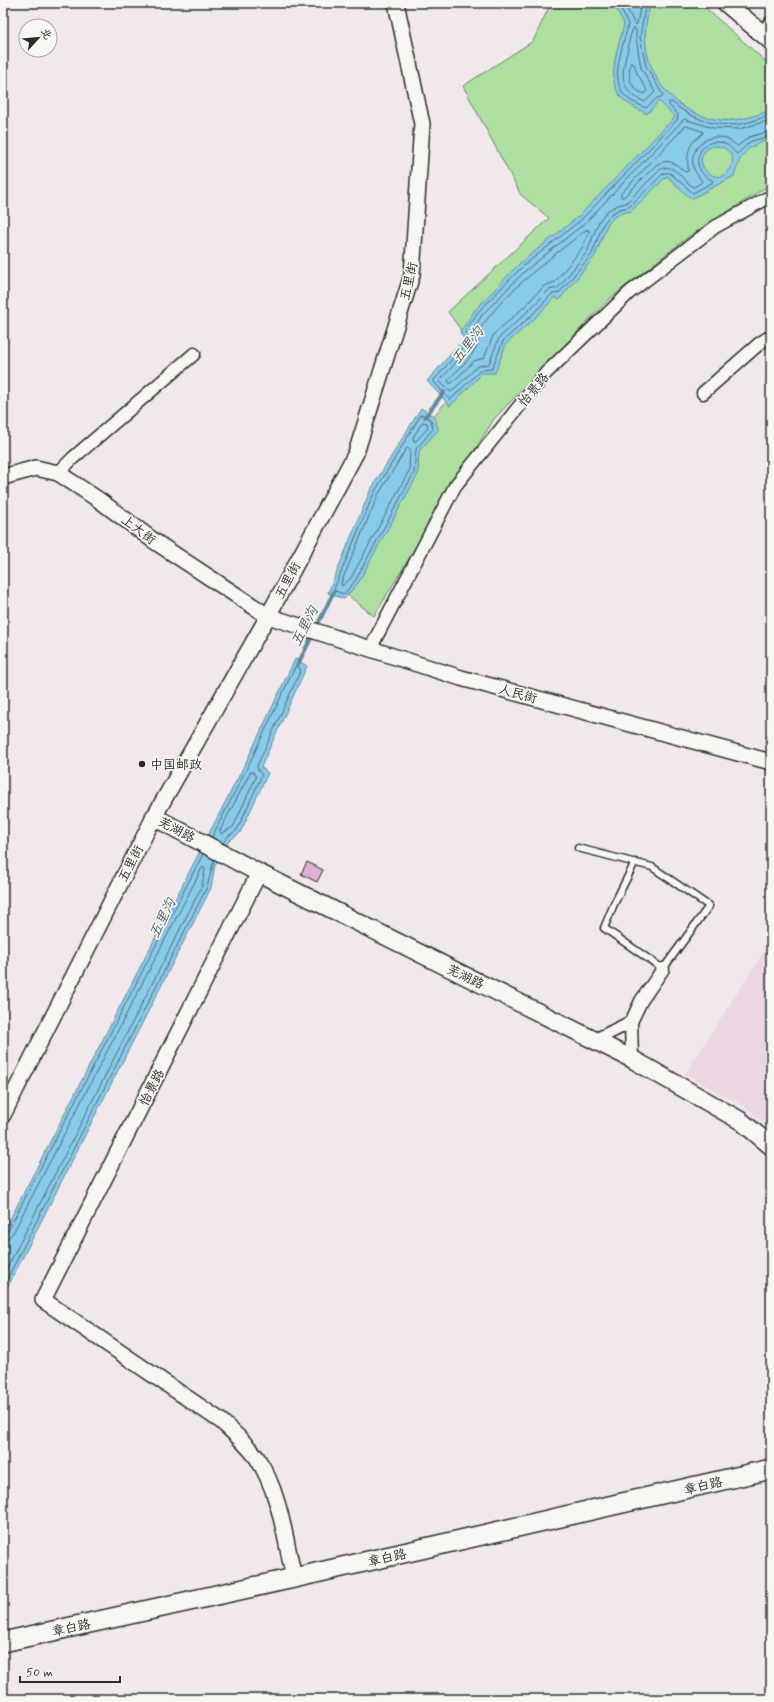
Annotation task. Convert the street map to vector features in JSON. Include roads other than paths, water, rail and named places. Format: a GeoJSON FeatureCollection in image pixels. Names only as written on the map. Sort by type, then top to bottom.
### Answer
{"type":"FeatureCollection","features":[{"type":"Feature","properties":{"kind":"main road"},"geometry":{"type":"LineString","coordinates":[[726,3],[765,36]]}},
{"type":"Feature","properties":{"kind":"main road","name":"芜湖路"},"geometry":{"type":"LineString","coordinates":[[154,817],[259,873],[632,1059],[741,1121],[770,1143]]}},
{"type":"Feature","properties":{"kind":"main road","name":"章白路"},"geometry":{"type":"LineString","coordinates":[[3,1642],[294,1578],[771,1469]]}},
{"type":"Feature","properties":{"kind":"street","name":"五里街"},"geometry":{"type":"LineString","coordinates":[[3,1115],[154,817],[268,616],[356,453],[412,275],[422,124],[396,3]]}},
{"type":"Feature","properties":{"kind":"street","name":"怡景路"},"geometry":{"type":"LineString","coordinates":[[370,649],[455,486],[546,373],[630,292],[714,228],[771,196]]}},
{"type":"Feature","properties":{"kind":"street"},"geometry":{"type":"LineString","coordinates":[[703,393],[760,343],[771,336]]}},
{"type":"Feature","properties":{"kind":"street"},"geometry":{"type":"LineString","coordinates":[[58,473],[73,458],[194,354]]}},
{"type":"Feature","properties":{"kind":"street","name":"上大街"},"geometry":{"type":"LineString","coordinates":[[3,477],[36,468],[58,473],[99,500],[154,541],[268,616]]}},
{"type":"Feature","properties":{"kind":"street","name":"人民街"},"geometry":{"type":"LineString","coordinates":[[268,616],[461,678],[771,762]]}},
{"type":"Feature","properties":{"kind":"street","name":"怡景路"},"geometry":{"type":"LineString","coordinates":[[259,873],[43,1300],[221,1422],[245,1443],[266,1474],[272,1490],[294,1578]]}},
{"type":"Feature","properties":{"kind":"street"},"geometry":{"type":"LineString","coordinates":[[632,1059],[632,1022],[641,1001],[663,969]]}},
{"type":"Feature","properties":{"kind":"street"},"geometry":{"type":"LineString","coordinates":[[595,1040],[632,1022]]}},
{"type":"Feature","properties":{"kind":"lane"},"geometry":{"type":"LineString","coordinates":[[765,36],[771,18]]}},
{"type":"Feature","properties":{"kind":"lane"},"geometry":{"type":"LineString","coordinates":[[578,848],[635,862],[652,867],[709,906],[663,969],[604,928],[635,862]]}},
{"type":"Feature","properties":{"kind":"water"},"geometry":{"type":"Polygon","coordinates":[[[611,3],[651,3],[646,24],[645,40],[648,56],[653,71],[661,85],[672,97],[684,107],[698,114],[721,120],[743,119],[771,110],[771,139],[746,151],[734,176],[691,199],[667,176],[631,211],[614,217],[607,225],[595,256],[559,300],[555,297],[534,319],[506,344],[495,373],[483,373],[450,406],[427,381],[464,339],[460,332],[475,310],[519,264],[578,217],[675,117],[659,101],[647,114],[627,103],[618,94],[615,85],[614,64],[624,24],[615,6],[611,3]],[[713,146],[705,152],[701,158],[702,165],[706,171],[719,177],[726,174],[731,167],[732,159],[731,155],[726,149],[713,146]]]}},
{"type":"Feature","properties":{"kind":"water"},"geometry":{"type":"Polygon","coordinates":[[[421,408],[435,417],[438,430],[419,451],[418,474],[358,583],[344,599],[328,593],[370,491],[421,408]]]}},
{"type":"Feature","properties":{"kind":"water"},"geometry":{"type":"Polygon","coordinates":[[[295,659],[307,666],[261,767],[268,773],[240,833],[229,841],[215,865],[211,888],[3,1296],[3,1233],[247,760],[295,659]]]}},
{"type":"Feature","properties":{"kind":"waterway","name":"五里沟"},"geometry":{"type":"LineString","coordinates":[[425,417],[444,392]]}},
{"type":"Feature","properties":{"kind":"waterway","name":"五里沟"},"geometry":{"type":"LineString","coordinates":[[316,628],[334,591]]}},
{"type":"Feature","properties":{"kind":"waterway","name":"五里沟"},"geometry":{"type":"LineString","coordinates":[[297,666],[313,634]]}},
{"type":"Feature","properties":{"kind":"place","name":"中国邮政"},"geometry":{"type":"Point","coordinates":[142,764]}}]}
